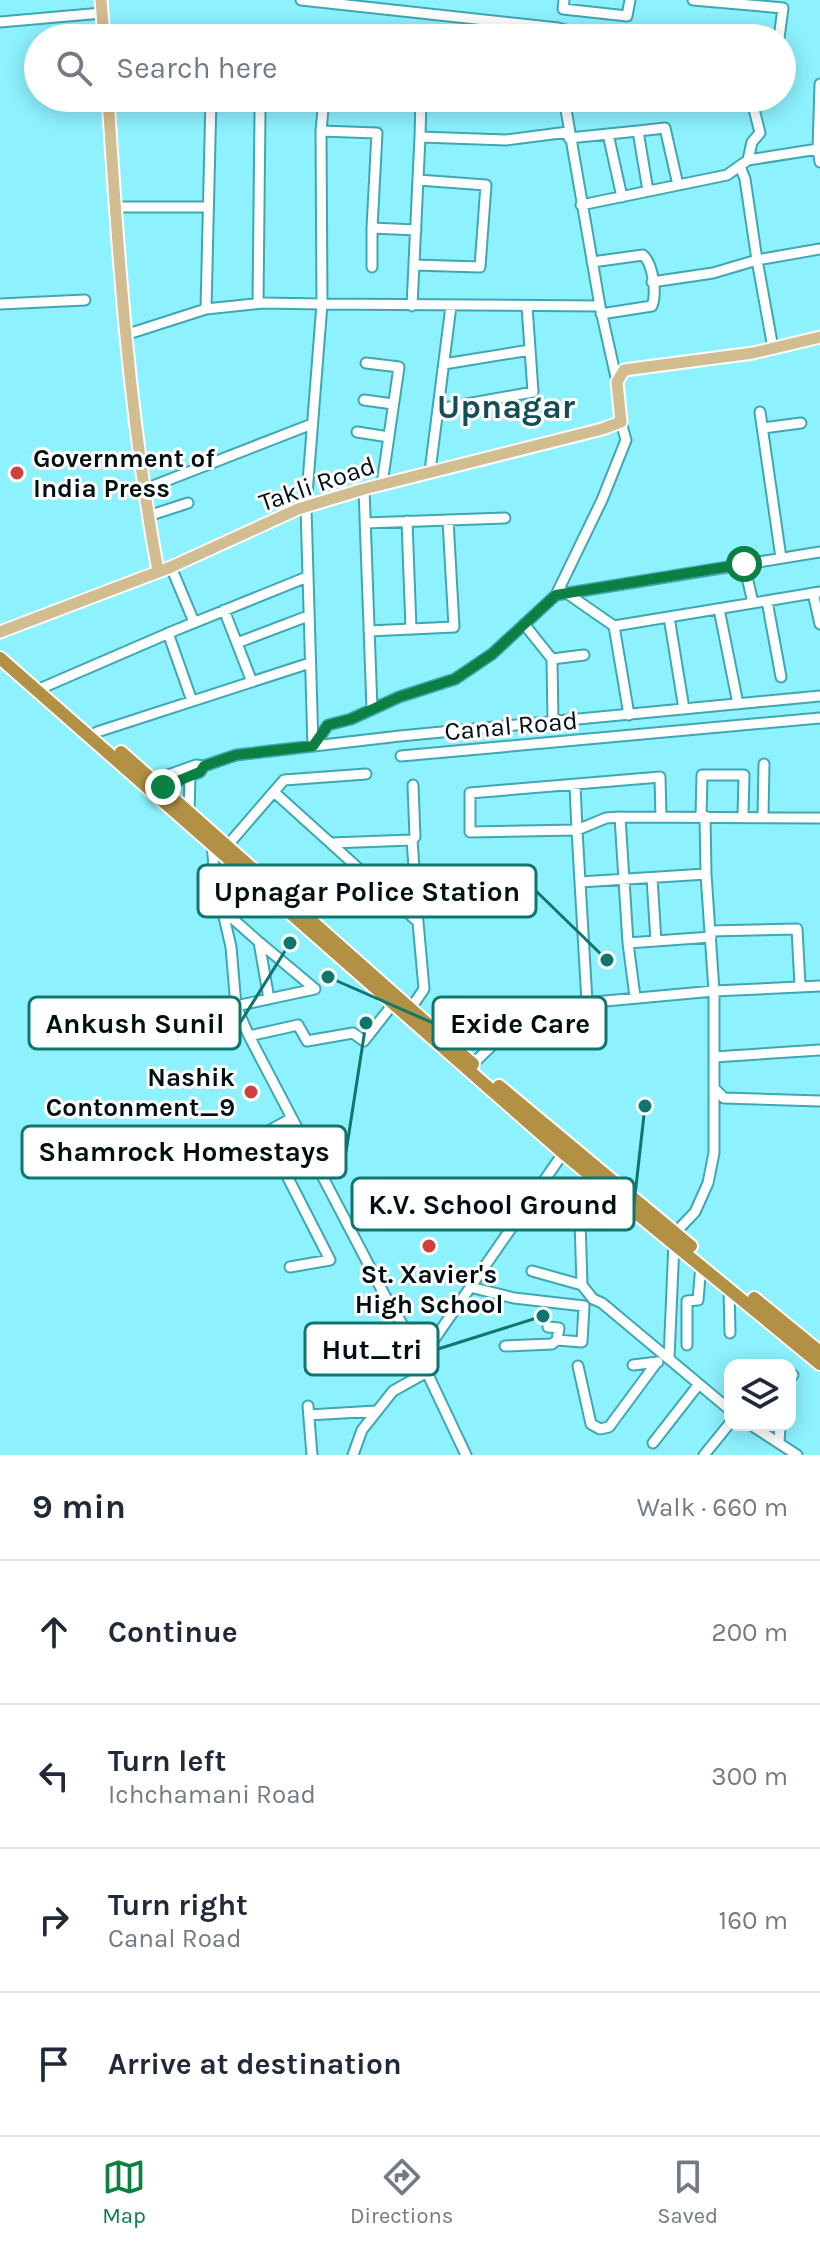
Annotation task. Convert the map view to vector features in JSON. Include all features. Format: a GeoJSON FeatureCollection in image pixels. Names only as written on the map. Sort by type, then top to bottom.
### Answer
{"type":"FeatureCollection","features":[{"type":"Feature","properties":{"kind":"highway"},"geometry":{"type":"LineString","coordinates":[[0,649],[40,688],[154,786],[189,812],[411,1008],[597,1181],[820,1352]]}},
{"type":"Feature","properties":{"kind":"highway"},"geometry":{"type":"LineString","coordinates":[[0,658],[97,732],[212,844],[393,1004],[820,1364]]}},
{"type":"Feature","properties":{"kind":"main road"},"geometry":{"type":"LineString","coordinates":[[101,0],[103,24]]}},
{"type":"Feature","properties":{"kind":"main road"},"geometry":{"type":"LineString","coordinates":[[109,112],[125,335],[158,571]]}},
{"type":"Feature","properties":{"kind":"main road"},"geometry":{"type":"LineString","coordinates":[[621,422],[617,382],[624,370],[655,368],[820,337]]}},
{"type":"Feature","properties":{"kind":"main road","name":"Takli Road"},"geometry":{"type":"LineString","coordinates":[[0,632],[171,567],[306,507],[430,471],[621,422]]}},
{"type":"Feature","properties":{"kind":"street"},"geometry":{"type":"LineString","coordinates":[[301,0],[504,24]]}},
{"type":"Feature","properties":{"kind":"street"},"geometry":{"type":"LineString","coordinates":[[561,24],[563,4],[627,16],[630,0]]}},
{"type":"Feature","properties":{"kind":"street"},"geometry":{"type":"LineString","coordinates":[[693,0],[783,4],[781,24]]}},
{"type":"Feature","properties":{"kind":"street"},"geometry":{"type":"LineString","coordinates":[[0,22],[102,13]]}},
{"type":"Feature","properties":{"kind":"street"},"geometry":{"type":"LineString","coordinates":[[820,84],[820,162]]}},
{"type":"Feature","properties":{"kind":"street"},"geometry":{"type":"LineString","coordinates":[[206,309],[211,112]]}},
{"type":"Feature","properties":{"kind":"street"},"geometry":{"type":"LineString","coordinates":[[258,303],[260,112]]}},
{"type":"Feature","properties":{"kind":"street"},"geometry":{"type":"LineString","coordinates":[[313,746],[306,507],[322,304],[323,112]]}},
{"type":"Feature","properties":{"kind":"street"},"geometry":{"type":"LineString","coordinates":[[412,306],[421,112]]}},
{"type":"Feature","properties":{"kind":"street"},"geometry":{"type":"LineString","coordinates":[[566,112],[600,310],[617,382]]}},
{"type":"Feature","properties":{"kind":"street"},"geometry":{"type":"LineString","coordinates":[[757,112],[760,133],[752,142],[744,163],[745,179],[773,348]]}},
{"type":"Feature","properties":{"kind":"street"},"geometry":{"type":"LineString","coordinates":[[420,137],[506,140],[665,128],[678,185]]}},
{"type":"Feature","properties":{"kind":"street"},"geometry":{"type":"LineString","coordinates":[[321,131],[377,133],[372,267]]}},
{"type":"Feature","properties":{"kind":"street"},"geometry":{"type":"LineString","coordinates":[[638,131],[648,191]]}},
{"type":"Feature","properties":{"kind":"street"},"geometry":{"type":"LineString","coordinates":[[608,134],[622,197]]}},
{"type":"Feature","properties":{"kind":"street"},"geometry":{"type":"LineString","coordinates":[[581,205],[727,175],[744,163],[819,144]]}},
{"type":"Feature","properties":{"kind":"street"},"geometry":{"type":"LineString","coordinates":[[414,265],[480,267],[486,185],[418,180]]}},
{"type":"Feature","properties":{"kind":"street"},"geometry":{"type":"LineString","coordinates":[[115,207],[208,207]]}},
{"type":"Feature","properties":{"kind":"street"},"geometry":{"type":"LineString","coordinates":[[372,228],[416,230]]}},
{"type":"Feature","properties":{"kind":"street"},"geometry":{"type":"LineString","coordinates":[[652,282],[713,273],[757,260],[820,249]]}},
{"type":"Feature","properties":{"kind":"street"},"geometry":{"type":"LineString","coordinates":[[125,335],[206,309],[258,303],[527,306],[600,310],[652,306],[654,300],[647,257],[592,262]]}},
{"type":"Feature","properties":{"kind":"street"},"geometry":{"type":"LineString","coordinates":[[0,304],[85,300]]}},
{"type":"Feature","properties":{"kind":"street"},"geometry":{"type":"LineString","coordinates":[[430,471],[451,306]]}},
{"type":"Feature","properties":{"kind":"street"},"geometry":{"type":"LineString","coordinates":[[439,409],[533,392],[527,306]]}},
{"type":"Feature","properties":{"kind":"street"},"geometry":{"type":"LineString","coordinates":[[444,364],[530,350]]}},
{"type":"Feature","properties":{"kind":"street"},"geometry":{"type":"LineString","coordinates":[[366,363],[399,367],[382,484]]}},
{"type":"Feature","properties":{"kind":"street"},"geometry":{"type":"LineString","coordinates":[[364,400],[393,404]]}},
{"type":"Feature","properties":{"kind":"street"},"geometry":{"type":"LineString","coordinates":[[760,412],[781,558]]}},
{"type":"Feature","properties":{"kind":"street"},"geometry":{"type":"LineString","coordinates":[[313,746],[328,725],[455,679],[492,654],[560,594],[626,440],[621,422]]}},
{"type":"Feature","properties":{"kind":"street"},"geometry":{"type":"LineString","coordinates":[[763,428],[801,423]]}},
{"type":"Feature","properties":{"kind":"street"},"geometry":{"type":"LineString","coordinates":[[145,489],[312,424]]}},
{"type":"Feature","properties":{"kind":"street"},"geometry":{"type":"LineString","coordinates":[[357,432],[389,437]]}},
{"type":"Feature","properties":{"kind":"street"},"geometry":{"type":"LineString","coordinates":[[364,489],[372,709]]}},
{"type":"Feature","properties":{"kind":"street"},"geometry":{"type":"LineString","coordinates":[[148,516],[188,503]]}},
{"type":"Feature","properties":{"kind":"street"},"geometry":{"type":"LineString","coordinates":[[365,523],[505,518]]}},
{"type":"Feature","properties":{"kind":"street"},"geometry":{"type":"LineString","coordinates":[[369,631],[454,627],[448,520]]}},
{"type":"Feature","properties":{"kind":"street"},"geometry":{"type":"LineString","coordinates":[[407,521],[411,629]]}},
{"type":"Feature","properties":{"kind":"street"},"geometry":{"type":"LineString","coordinates":[[560,594],[820,552]]}},
{"type":"Feature","properties":{"kind":"street"},"geometry":{"type":"LineString","coordinates":[[744,564],[753,603]]}},
{"type":"Feature","properties":{"kind":"street"},"geometry":{"type":"LineString","coordinates":[[171,567],[194,622]]}},
{"type":"Feature","properties":{"kind":"street"},"geometry":{"type":"LineString","coordinates":[[40,688],[307,577]]}},
{"type":"Feature","properties":{"kind":"street"},"geometry":{"type":"LineString","coordinates":[[560,594],[614,626],[817,592],[820,624]]}},
{"type":"Feature","properties":{"kind":"street"},"geometry":{"type":"LineString","coordinates":[[767,601],[781,677]]}},
{"type":"Feature","properties":{"kind":"street"},"geometry":{"type":"LineString","coordinates":[[719,609],[738,704]]}},
{"type":"Feature","properties":{"kind":"street"},"geometry":{"type":"LineString","coordinates":[[224,610],[252,682]]}},
{"type":"Feature","properties":{"kind":"street"},"geometry":{"type":"LineString","coordinates":[[237,643],[308,616]]}},
{"type":"Feature","properties":{"kind":"street"},"geometry":{"type":"LineString","coordinates":[[669,617],[684,709]]}},
{"type":"Feature","properties":{"kind":"street"},"geometry":{"type":"LineString","coordinates":[[524,624],[552,659],[553,722]]}},
{"type":"Feature","properties":{"kind":"street"},"geometry":{"type":"LineString","coordinates":[[614,626],[629,715]]}},
{"type":"Feature","properties":{"kind":"street"},"geometry":{"type":"LineString","coordinates":[[168,633],[192,701]]}},
{"type":"Feature","properties":{"kind":"street"},"geometry":{"type":"LineString","coordinates":[[552,659],[584,655]]}},
{"type":"Feature","properties":{"kind":"street"},"geometry":{"type":"LineString","coordinates":[[97,732],[310,663]]}},
{"type":"Feature","properties":{"kind":"street","name":"Canal Road"},"geometry":{"type":"LineString","coordinates":[[154,786],[196,765],[204,766],[236,755],[820,696]]}},
{"type":"Feature","properties":{"kind":"street"},"geometry":{"type":"LineString","coordinates":[[401,756],[820,718]]}},
{"type":"Feature","properties":{"kind":"street"},"geometry":{"type":"LineString","coordinates":[[763,816],[764,764]]}},
{"type":"Feature","properties":{"kind":"street","name":"Canal Road"},"geometry":{"type":"LineString","coordinates":[[154,786],[200,772],[204,766]]}},
{"type":"Feature","properties":{"kind":"street"},"geometry":{"type":"LineString","coordinates":[[227,846],[284,780],[366,774]]}},
{"type":"Feature","properties":{"kind":"street"},"geometry":{"type":"LineString","coordinates":[[670,1359],[674,1238],[695,1212],[708,1183],[714,1153],[714,991],[702,775],[744,775],[743,815]]}},
{"type":"Feature","properties":{"kind":"street"},"geometry":{"type":"LineString","coordinates":[[189,812],[190,776]]}},
{"type":"Feature","properties":{"kind":"street"},"geometry":{"type":"LineString","coordinates":[[661,817],[660,777],[470,793],[470,832],[577,830],[606,818],[620,817],[661,817],[743,815],[820,818]]}},
{"type":"Feature","properties":{"kind":"street"},"geometry":{"type":"LineString","coordinates":[[411,1008],[424,989],[412,840],[415,837],[413,785]]}},
{"type":"Feature","properties":{"kind":"street"},"geometry":{"type":"LineString","coordinates":[[575,785],[587,1002]]}},
{"type":"Feature","properties":{"kind":"street"},"geometry":{"type":"LineString","coordinates":[[274,792],[418,922]]}},
{"type":"Feature","properties":{"kind":"street"},"geometry":{"type":"LineString","coordinates":[[620,817],[628,943],[635,997]]}},
{"type":"Feature","properties":{"kind":"street"},"geometry":{"type":"LineString","coordinates":[[331,843],[412,840]]}},
{"type":"Feature","properties":{"kind":"street"},"geometry":{"type":"LineString","coordinates":[[212,844],[236,1006],[384,1294],[422,1357],[466,1455]]}},
{"type":"Feature","properties":{"kind":"street"},"geometry":{"type":"LineString","coordinates":[[580,882],[706,874]]}},
{"type":"Feature","properties":{"kind":"street"},"geometry":{"type":"LineString","coordinates":[[652,878],[656,941]]}},
{"type":"Feature","properties":{"kind":"street"},"geometry":{"type":"LineString","coordinates":[[224,911],[315,989],[236,1006]]}},
{"type":"Feature","properties":{"kind":"street"},"geometry":{"type":"LineString","coordinates":[[628,943],[797,929],[800,985]]}},
{"type":"Feature","properties":{"kind":"street"},"geometry":{"type":"LineString","coordinates":[[259,942],[269,999]]}},
{"type":"Feature","properties":{"kind":"street"},"geometry":{"type":"LineString","coordinates":[[473,1064],[520,1020],[544,1009],[635,997],[820,986]]}},
{"type":"Feature","properties":{"kind":"street"},"geometry":{"type":"LineString","coordinates":[[249,1036],[298,1025],[307,1041],[353,1033],[364,1041],[393,1004]]}},
{"type":"Feature","properties":{"kind":"street"},"geometry":{"type":"LineString","coordinates":[[714,1057],[820,1050]]}},
{"type":"Feature","properties":{"kind":"street"},"geometry":{"type":"LineString","coordinates":[[714,1088],[724,1098],[820,1101]]}},
{"type":"Feature","properties":{"kind":"street"},"geometry":{"type":"LineString","coordinates":[[290,1267],[330,1260],[265,1133],[292,1118]]}},
{"type":"Feature","properties":{"kind":"street"},"geometry":{"type":"LineString","coordinates":[[422,1357],[566,1149]]}},
{"type":"Feature","properties":{"kind":"street"},"geometry":{"type":"LineString","coordinates":[[582,1285],[580,1221],[597,1181]]}},
{"type":"Feature","properties":{"kind":"street"},"geometry":{"type":"LineString","coordinates":[[687,1345],[687,1301],[698,1300],[701,1265]]}},
{"type":"Feature","properties":{"kind":"street"},"geometry":{"type":"LineString","coordinates":[[532,1271],[582,1285],[593,1299],[602,1303],[724,1405]]}},
{"type":"Feature","properties":{"kind":"street"},"geometry":{"type":"LineString","coordinates":[[470,1287],[514,1298],[584,1306],[602,1303]]}},
{"type":"Feature","properties":{"kind":"street"},"geometry":{"type":"LineString","coordinates":[[729,1288],[730,1333]]}},
{"type":"Feature","properties":{"kind":"street"},"geometry":{"type":"LineString","coordinates":[[557,1340],[582,1342],[584,1306]]}},
{"type":"Feature","properties":{"kind":"street"},"geometry":{"type":"LineString","coordinates":[[505,1346],[552,1344],[557,1340],[559,1328],[548,1327]]}},
{"type":"Feature","properties":{"kind":"street"},"geometry":{"type":"LineString","coordinates":[[633,1365],[670,1359]]}},
{"type":"Feature","properties":{"kind":"street"},"geometry":{"type":"LineString","coordinates":[[578,1366],[591,1424],[600,1429],[609,1427],[657,1362]]}},
{"type":"Feature","properties":{"kind":"street"},"geometry":{"type":"LineString","coordinates":[[353,1455],[362,1430],[393,1391],[427,1372]]}},
{"type":"Feature","properties":{"kind":"street"},"geometry":{"type":"LineString","coordinates":[[653,1443],[699,1384]]}},
{"type":"Feature","properties":{"kind":"street"},"geometry":{"type":"LineString","coordinates":[[312,1455],[309,1410],[376,1411]]}},
{"type":"Feature","properties":{"kind":"street"},"geometry":{"type":"LineString","coordinates":[[704,1455],[724,1430]]}},
{"type":"Feature","properties":{"kind":"street"},"geometry":{"type":"LineString","coordinates":[[760,1431],[797,1455]]}},
{"type":"Feature","properties":{"kind":"street"},"geometry":{"type":"LineString","coordinates":[[779,1443],[780,1431]]}},
{"type":"Feature","properties":{"kind":"place","name":"Government of India Press"},"geometry":{"type":"Point","coordinates":[17,473]}},
{"type":"Feature","properties":{"kind":"place","name":"Ankush Sunil"},"geometry":{"type":"Point","coordinates":[290,943]}},
{"type":"Feature","properties":{"kind":"place","name":"Upnagar Police Station"},"geometry":{"type":"Point","coordinates":[607,960]}},
{"type":"Feature","properties":{"kind":"place","name":"Exide Care"},"geometry":{"type":"Point","coordinates":[328,977]}},
{"type":"Feature","properties":{"kind":"place","name":"Shamrock Homestays"},"geometry":{"type":"Point","coordinates":[366,1023]}},
{"type":"Feature","properties":{"kind":"place","name":"Nashik Contonment_9"},"geometry":{"type":"Point","coordinates":[251,1092]}},
{"type":"Feature","properties":{"kind":"place","name":"K.V. School Ground"},"geometry":{"type":"Point","coordinates":[645,1106]}},
{"type":"Feature","properties":{"kind":"place","name":"St. Xavier's High School"},"geometry":{"type":"Point","coordinates":[429,1246]}},
{"type":"Feature","properties":{"kind":"place","name":"Hut_tri"},"geometry":{"type":"Point","coordinates":[543,1316]}},
{"type":"Feature","properties":{"kind":"district","name":"Upnagar"},"geometry":{"type":"Point","coordinates":[506,407]}},
{"type":"Feature","properties":{"kind":"route"},"geometry":{"type":"LineString","coordinates":[[163,787],[200,772],[204,766],[236,755],[313,746],[328,725],[455,679],[492,654],[556,595],[744,564]]}}]}
